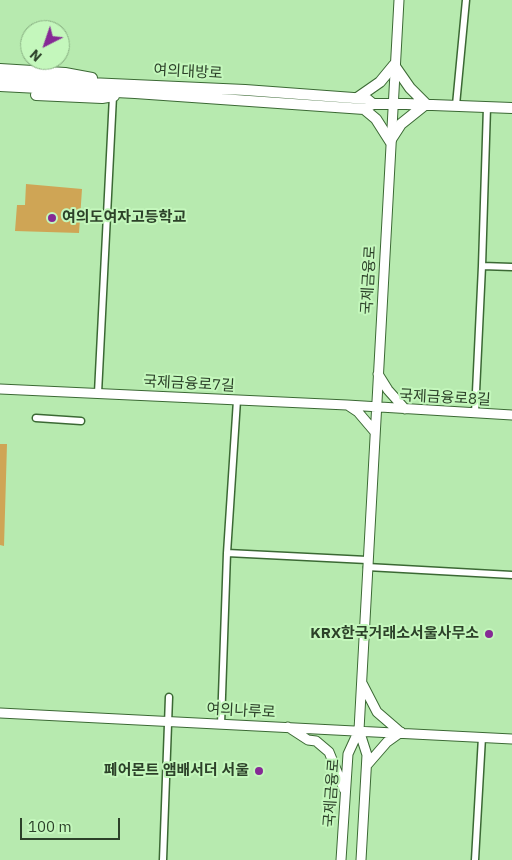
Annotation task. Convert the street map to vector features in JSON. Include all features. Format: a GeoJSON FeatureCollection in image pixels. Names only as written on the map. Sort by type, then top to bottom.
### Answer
{"type":"FeatureCollection","features":[{"type":"Feature","properties":{"kind":"main road"},"geometry":{"type":"LineString","coordinates":[[357,98],[380,82],[394,64],[410,88],[426,104],[401,124],[390,141],[368,106]]}},
{"type":"Feature","properties":{"kind":"main road"},"geometry":{"type":"LineString","coordinates":[[0,69],[65,73],[117,84]]}},
{"type":"Feature","properties":{"kind":"main road","name":"여의대방로"},"geometry":{"type":"LineString","coordinates":[[0,79],[128,93],[368,106],[426,104],[512,108]]}},
{"type":"Feature","properties":{"kind":"main road","name":"여의대방로"},"geometry":{"type":"LineString","coordinates":[[72,86],[117,84],[357,98],[367,99],[368,106]]}},
{"type":"Feature","properties":{"kind":"main road"},"geometry":{"type":"LineString","coordinates":[[0,86],[72,86]]}},
{"type":"Feature","properties":{"kind":"main road"},"geometry":{"type":"LineString","coordinates":[[0,93],[102,98],[128,93]]}},
{"type":"Feature","properties":{"kind":"street","name":"국제금융로"},"geometry":{"type":"LineString","coordinates":[[361,860],[367,755],[359,730],[361,680],[399,0]]}},
{"type":"Feature","properties":{"kind":"street"},"geometry":{"type":"LineString","coordinates":[[456,105],[466,0]]}},
{"type":"Feature","properties":{"kind":"street"},"geometry":{"type":"LineString","coordinates":[[98,393],[113,96]]}},
{"type":"Feature","properties":{"kind":"street"},"geometry":{"type":"LineString","coordinates":[[475,413],[487,107]]}},
{"type":"Feature","properties":{"kind":"street"},"geometry":{"type":"LineString","coordinates":[[482,266],[512,267]]}},
{"type":"Feature","properties":{"kind":"street"},"geometry":{"type":"LineString","coordinates":[[378,374],[388,390],[405,409]]}},
{"type":"Feature","properties":{"kind":"street","name":"국제금융로7길"},"geometry":{"type":"LineString","coordinates":[[0,389],[377,408]]}},
{"type":"Feature","properties":{"kind":"street"},"geometry":{"type":"LineString","coordinates":[[221,724],[227,553],[237,400]]}},
{"type":"Feature","properties":{"kind":"street"},"geometry":{"type":"LineString","coordinates":[[347,405],[358,412],[375,432]]}},
{"type":"Feature","properties":{"kind":"street","name":"국제금융로8길"},"geometry":{"type":"LineString","coordinates":[[377,408],[512,415]]}},
{"type":"Feature","properties":{"kind":"street"},"geometry":{"type":"LineString","coordinates":[[36,418],[80,421]]}},
{"type":"Feature","properties":{"kind":"street"},"geometry":{"type":"LineString","coordinates":[[227,553],[512,575]]}},
{"type":"Feature","properties":{"kind":"street"},"geometry":{"type":"LineString","coordinates":[[361,680],[377,712],[392,727],[401,732],[387,742],[367,765]]}},
{"type":"Feature","properties":{"kind":"street"},"geometry":{"type":"LineString","coordinates":[[163,860],[169,696]]}},
{"type":"Feature","properties":{"kind":"street","name":"여의나루로"},"geometry":{"type":"LineString","coordinates":[[0,713],[512,739]]}},
{"type":"Feature","properties":{"kind":"street"},"geometry":{"type":"LineString","coordinates":[[288,727],[308,740],[316,741],[329,752],[345,792]]}},
{"type":"Feature","properties":{"kind":"street","name":"국제금융로"},"geometry":{"type":"LineString","coordinates":[[341,860],[348,754],[359,730]]}},
{"type":"Feature","properties":{"kind":"street"},"geometry":{"type":"LineString","coordinates":[[475,860],[482,737]]}},
{"type":"Feature","properties":{"kind":"shaded area"},"geometry":{"type":"Polygon","coordinates":[[[26,184],[82,189],[79,233],[15,231],[17,205],[25,205],[26,184]]]}},
{"type":"Feature","properties":{"kind":"shaded area"},"geometry":{"type":"Polygon","coordinates":[[[0,444],[7,444],[4,546],[0,545],[0,444]]]}},
{"type":"Feature","properties":{"kind":"place","name":"여의도여자고등학교"},"geometry":{"type":"Point","coordinates":[52,218]}},
{"type":"Feature","properties":{"kind":"place","name":"KRX한국거래소서울사무소"},"geometry":{"type":"Point","coordinates":[489,634]}},
{"type":"Feature","properties":{"kind":"place","name":"페어몬트 앰배서더 서울"},"geometry":{"type":"Point","coordinates":[259,771]}}]}
